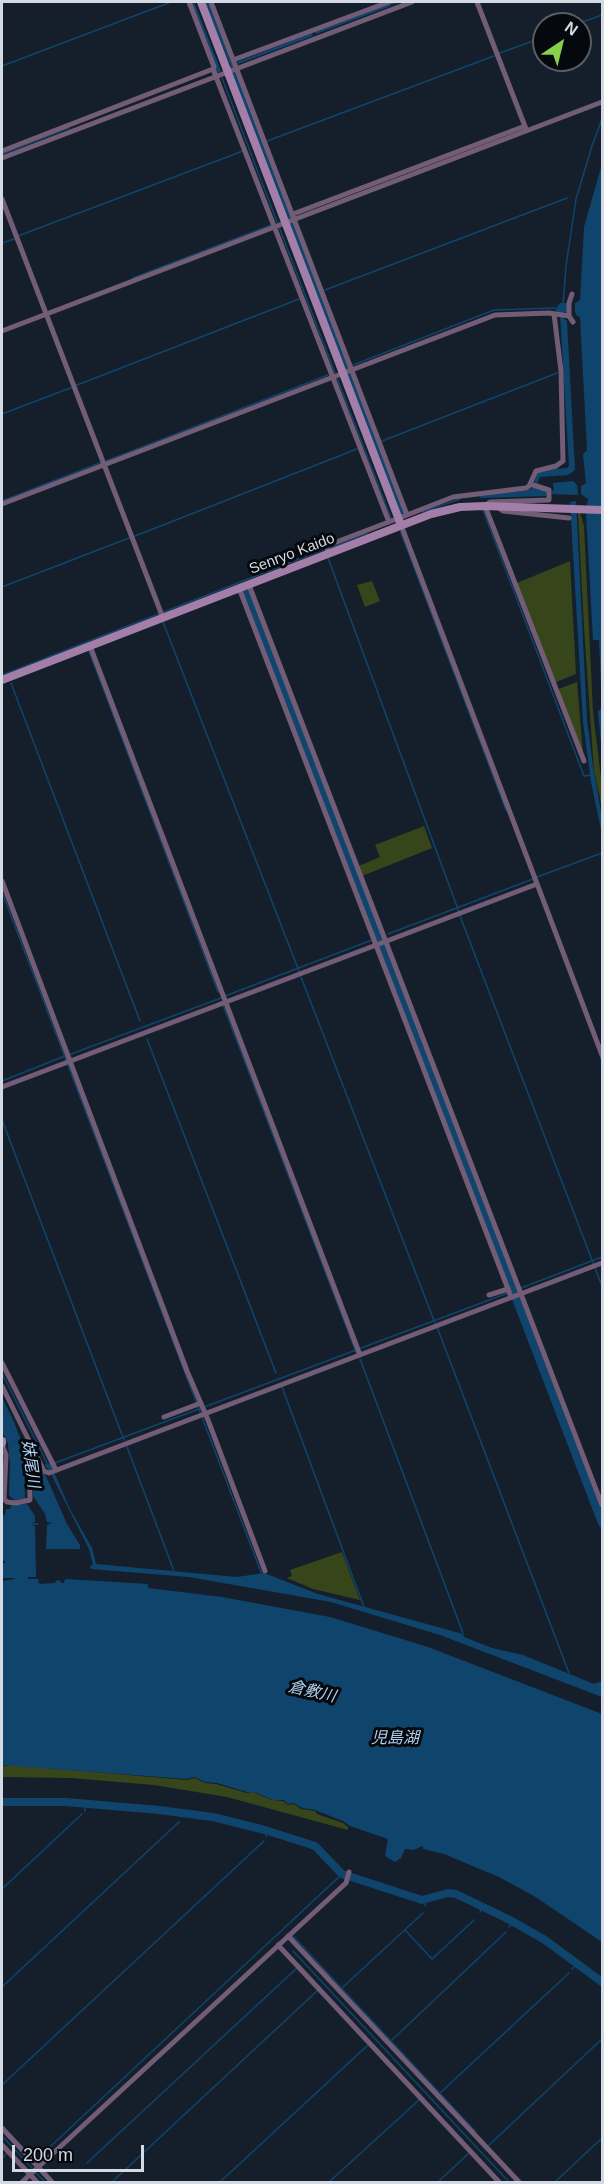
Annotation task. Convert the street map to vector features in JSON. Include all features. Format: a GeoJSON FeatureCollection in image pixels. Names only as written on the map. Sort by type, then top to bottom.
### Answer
{"type":"FeatureCollection","features":[{"type":"Feature","properties":{"kind":"street"},"geometry":{"type":"LineString","coordinates":[[189,2],[214,67],[225,70]]}},
{"type":"Feature","properties":{"kind":"street"},"geometry":{"type":"LineString","coordinates":[[201,2],[340,373],[388,522]]}},
{"type":"Feature","properties":{"kind":"street"},"geometry":{"type":"LineString","coordinates":[[211,2],[245,150],[283,222],[303,298],[340,373],[403,518],[536,882],[603,1055]]}},
{"type":"Feature","properties":{"kind":"street"},"geometry":{"type":"LineString","coordinates":[[2,158],[392,4],[412,2]]}},
{"type":"Feature","properties":{"kind":"street"},"geometry":{"type":"LineString","coordinates":[[477,2],[526,128]]}},
{"type":"Feature","properties":{"kind":"street"},"geometry":{"type":"LineString","coordinates":[[2,151],[225,70]]}},
{"type":"Feature","properties":{"kind":"street"},"geometry":{"type":"LineString","coordinates":[[2,331],[407,173],[603,102]]}},
{"type":"Feature","properties":{"kind":"street"},"geometry":{"type":"LineString","coordinates":[[2,199],[162,614]]}},
{"type":"Feature","properties":{"kind":"street"},"geometry":{"type":"LineString","coordinates":[[534,485],[536,471],[560,464],[564,458],[561,368],[563,317],[572,294]]}},
{"type":"Feature","properties":{"kind":"street"},"geometry":{"type":"LineString","coordinates":[[2,504],[495,315],[563,317]]}},
{"type":"Feature","properties":{"kind":"street"},"geometry":{"type":"LineString","coordinates":[[328,550],[388,522],[453,497],[521,490],[534,485],[550,493],[549,500],[545,501],[490,502],[485,506],[584,761]]}},
{"type":"Feature","properties":{"kind":"street","name":"Senryo Kaido"},"geometry":{"type":"LineString","coordinates":[[2,680],[90,646],[162,614],[249,585],[403,518],[452,509],[485,506],[603,510]]}},
{"type":"Feature","properties":{"kind":"street"},"geometry":{"type":"LineString","coordinates":[[497,506],[503,511],[569,518]]}},
{"type":"Feature","properties":{"kind":"street"},"geometry":{"type":"LineString","coordinates":[[249,585],[378,942],[510,1293]]}},
{"type":"Feature","properties":{"kind":"street"},"geometry":{"type":"LineString","coordinates":[[239,588],[603,1505]]}},
{"type":"Feature","properties":{"kind":"street"},"geometry":{"type":"LineString","coordinates":[[90,646],[359,1352]]}},
{"type":"Feature","properties":{"kind":"street"},"geometry":{"type":"LineString","coordinates":[[2,881],[68,1062],[201,1409],[266,1571]]}},
{"type":"Feature","properties":{"kind":"street"},"geometry":{"type":"LineString","coordinates":[[2,1088],[223,1000],[459,914],[536,882]]}},
{"type":"Feature","properties":{"kind":"street"},"geometry":{"type":"LineString","coordinates":[[489,1295],[519,1291],[603,1263]]}},
{"type":"Feature","properties":{"kind":"street"},"geometry":{"type":"LineString","coordinates":[[164,1417],[201,1409],[281,1385],[359,1352],[436,1326],[510,1293]]}},
{"type":"Feature","properties":{"kind":"street"},"geometry":{"type":"LineString","coordinates":[[2,1363],[53,1468]]}},
{"type":"Feature","properties":{"kind":"street"},"geometry":{"type":"LineString","coordinates":[[2,1386],[44,1471],[201,1409]]}},
{"type":"Feature","properties":{"kind":"street"},"geometry":{"type":"LineString","coordinates":[[2,1443],[6,1455],[4,1501],[16,1503],[29,1501],[30,1498],[29,1443]]}},
{"type":"Feature","properties":{"kind":"street"},"geometry":{"type":"LineString","coordinates":[[22,2182],[346,1883],[349,1872]]}},
{"type":"Feature","properties":{"kind":"street"},"geometry":{"type":"LineString","coordinates":[[288,1936],[519,2182]]}},
{"type":"Feature","properties":{"kind":"street"},"geometry":{"type":"LineString","coordinates":[[278,1945],[499,2182]]}},
{"type":"Feature","properties":{"kind":"street"},"geometry":{"type":"LineString","coordinates":[[2,2128],[52,2182]]}},
{"type":"Feature","properties":{"kind":"street"},"geometry":{"type":"LineString","coordinates":[[2,2145],[37,2182]]}},
{"type":"Feature","properties":{"kind":"green space"},"geometry":{"type":"Polygon","coordinates":[[[580,512],[584,526],[593,712],[602,787],[602,808],[594,771],[584,628],[578,513],[580,512]]]}},
{"type":"Feature","properties":{"kind":"green space"},"geometry":{"type":"Polygon","coordinates":[[[570,561],[576,674],[554,683],[517,583],[570,561]]]}},
{"type":"Feature","properties":{"kind":"green space"},"geometry":{"type":"Polygon","coordinates":[[[372,581],[380,601],[365,607],[357,585],[372,581]]]}},
{"type":"Feature","properties":{"kind":"green space"},"geometry":{"type":"Polygon","coordinates":[[[577,682],[583,754],[556,690],[577,682]]]}},
{"type":"Feature","properties":{"kind":"green space"},"geometry":{"type":"Polygon","coordinates":[[[424,826],[432,848],[362,876],[359,866],[380,857],[375,845],[424,826]]]}},
{"type":"Feature","properties":{"kind":"green space"},"geometry":{"type":"Polygon","coordinates":[[[342,1552],[360,1600],[313,1589],[287,1578],[292,1576],[290,1570],[342,1552]]]}},
{"type":"Feature","properties":{"kind":"green space"},"geometry":{"type":"Polygon","coordinates":[[[2,1766],[187,1780],[195,1778],[205,1783],[247,1793],[253,1792],[272,1800],[283,1801],[288,1805],[294,1804],[301,1809],[315,1811],[317,1814],[343,1823],[348,1830],[227,1797],[154,1785],[71,1778],[2,1777],[2,1766]]]}},
{"type":"Feature","properties":{"kind":"water"},"geometry":{"type":"Polygon","coordinates":[[[191,2],[194,2],[221,71],[217,73],[191,2]]]}},
{"type":"Feature","properties":{"kind":"water"},"geometry":{"type":"Polygon","coordinates":[[[204,2],[209,2],[233,66],[231,67],[204,2]]]}},
{"type":"Feature","properties":{"kind":"water"},"geometry":{"type":"Polygon","coordinates":[[[390,4],[391,6],[316,34],[315,32],[390,4]]]}},
{"type":"Feature","properties":{"kind":"water"},"geometry":{"type":"Polygon","coordinates":[[[312,33],[313,36],[238,64],[237,62],[312,33]]]}},
{"type":"Feature","properties":{"kind":"water"},"geometry":{"type":"Polygon","coordinates":[[[602,164],[602,707],[599,640],[593,640],[586,514],[588,499],[581,494],[581,486],[586,483],[583,454],[587,450],[580,317],[575,312],[575,303],[580,300],[584,227],[602,164]]]}},
{"type":"Feature","properties":{"kind":"water"},"geometry":{"type":"Polygon","coordinates":[[[560,303],[567,303],[567,311],[562,314],[567,321],[575,470],[568,475],[540,477],[537,484],[548,492],[546,496],[480,498],[480,495],[525,491],[534,487],[536,474],[543,470],[569,466],[560,314],[555,310],[560,303]]]}},
{"type":"Feature","properties":{"kind":"water"},"geometry":{"type":"Polygon","coordinates":[[[573,481],[577,485],[578,495],[552,494],[553,483],[573,481]]]}},
{"type":"Feature","properties":{"kind":"water"},"geometry":{"type":"Polygon","coordinates":[[[576,501],[587,720],[602,818],[602,834],[591,782],[583,722],[570,502],[576,501]]]}},
{"type":"Feature","properties":{"kind":"water"},"geometry":{"type":"Polygon","coordinates":[[[602,707],[602,753],[598,712],[602,707]]]}},
{"type":"Feature","properties":{"kind":"water","name":"妹尾川"},"geometry":{"type":"Polygon","coordinates":[[[2,1397],[24,1448],[25,1500],[15,1501],[9,1495],[10,1464],[8,1444],[2,1431],[2,1397]]]}},
{"type":"Feature","properties":{"kind":"water"},"geometry":{"type":"Polygon","coordinates":[[[50,1463],[70,1509],[92,1548],[96,1564],[237,1577],[264,1573],[318,1594],[463,1634],[464,1637],[492,1648],[523,1655],[594,1684],[602,1681],[602,1697],[440,1635],[331,1602],[189,1577],[91,1569],[90,1566],[93,1565],[89,1549],[46,1467],[45,1464],[50,1463]]]}},
{"type":"Feature","properties":{"kind":"water"},"geometry":{"type":"Polygon","coordinates":[[[39,1465],[80,1549],[46,1549],[47,1525],[52,1523],[47,1522],[45,1514],[33,1496],[32,1467],[39,1465]]]}},
{"type":"Feature","properties":{"kind":"water","name":"児島湖"},"geometry":{"type":"Polygon","coordinates":[[[27,1504],[35,1516],[35,1522],[32,1523],[35,1526],[36,1577],[28,1577],[28,1579],[39,1579],[40,1584],[55,1583],[60,1580],[64,1583],[65,1579],[148,1584],[148,1588],[222,1597],[330,1617],[428,1647],[602,1714],[602,1942],[534,1896],[499,1877],[444,1854],[423,1849],[423,1846],[413,1850],[405,1849],[401,1858],[395,1862],[385,1856],[388,1839],[350,1826],[315,1810],[302,1808],[294,1803],[288,1804],[284,1800],[273,1800],[257,1793],[205,1782],[195,1777],[186,1779],[2,1765],[2,1581],[15,1579],[2,1578],[2,1564],[5,1561],[2,1561],[2,1516],[11,1505],[27,1504]]]}},
{"type":"Feature","properties":{"kind":"waterway"},"geometry":{"type":"LineString","coordinates":[[2,66],[171,2]]}},
{"type":"Feature","properties":{"kind":"waterway"},"geometry":{"type":"LineString","coordinates":[[391,4],[399,2]]}},
{"type":"Feature","properties":{"kind":"waterway"},"geometry":{"type":"LineString","coordinates":[[592,19],[602,15]]}},
{"type":"Feature","properties":{"kind":"waterway"},"geometry":{"type":"LineString","coordinates":[[500,53],[532,41]]}},
{"type":"Feature","properties":{"kind":"waterway"},"geometry":{"type":"LineString","coordinates":[[267,141],[494,56]]}},
{"type":"Feature","properties":{"kind":"waterway"},"geometry":{"type":"LineString","coordinates":[[232,68],[404,517]]}},
{"type":"Feature","properties":{"kind":"waterway"},"geometry":{"type":"LineString","coordinates":[[222,78],[335,373]]}},
{"type":"Feature","properties":{"kind":"waterway"},"geometry":{"type":"LineString","coordinates":[[563,305],[576,199],[602,119]]}},
{"type":"Feature","properties":{"kind":"waterway"},"geometry":{"type":"LineString","coordinates":[[2,154],[69,128]]}},
{"type":"Feature","properties":{"kind":"waterway"},"geometry":{"type":"LineString","coordinates":[[18,236],[243,151]]}},
{"type":"Feature","properties":{"kind":"waterway"},"geometry":{"type":"LineString","coordinates":[[325,290],[567,198]]}},
{"type":"Feature","properties":{"kind":"waterway"},"geometry":{"type":"LineString","coordinates":[[133,278],[271,225]]}},
{"type":"Feature","properties":{"kind":"waterway"},"geometry":{"type":"LineString","coordinates":[[2,243],[14,239]]}},
{"type":"Feature","properties":{"kind":"waterway"},"geometry":{"type":"LineString","coordinates":[[77,385],[299,299]]}},
{"type":"Feature","properties":{"kind":"waterway"},"geometry":{"type":"LineString","coordinates":[[353,365],[494,310],[555,308]]}},
{"type":"Feature","properties":{"kind":"waterway"},"geometry":{"type":"LineString","coordinates":[[382,441],[557,373]]}},
{"type":"Feature","properties":{"kind":"waterway"},"geometry":{"type":"LineString","coordinates":[[106,461],[328,375]]}},
{"type":"Feature","properties":{"kind":"waterway"},"geometry":{"type":"LineString","coordinates":[[337,378],[391,518]]}},
{"type":"Feature","properties":{"kind":"waterway"},"geometry":{"type":"LineString","coordinates":[[2,414],[73,387]]}},
{"type":"Feature","properties":{"kind":"waterway"},"geometry":{"type":"LineString","coordinates":[[135,536],[357,449]]}},
{"type":"Feature","properties":{"kind":"waterway"},"geometry":{"type":"LineString","coordinates":[[2,501],[102,462]]}},
{"type":"Feature","properties":{"kind":"waterway"},"geometry":{"type":"LineString","coordinates":[[422,512],[460,499]]}},
{"type":"Feature","properties":{"kind":"waterway"},"geometry":{"type":"LineString","coordinates":[[483,510],[584,776],[592,775]]}},
{"type":"Feature","properties":{"kind":"waterway"},"geometry":{"type":"LineString","coordinates":[[330,548],[367,533]]}},
{"type":"Feature","properties":{"kind":"waterway"},"geometry":{"type":"LineString","coordinates":[[401,533],[506,810]]}},
{"type":"Feature","properties":{"kind":"waterway"},"geometry":{"type":"LineString","coordinates":[[2,587],[129,538]]}},
{"type":"Feature","properties":{"kind":"waterway"},"geometry":{"type":"LineString","coordinates":[[2,675],[325,549]]}},
{"type":"Feature","properties":{"kind":"waterway"},"geometry":{"type":"LineString","coordinates":[[328,558],[459,912]]}},
{"type":"Feature","properties":{"kind":"waterway"},"geometry":{"type":"LineString","coordinates":[[245,591],[602,1523]]}},
{"type":"Feature","properties":{"kind":"waterway"},"geometry":{"type":"LineString","coordinates":[[163,622],[299,971]]}},
{"type":"Feature","properties":{"kind":"waterway"},"geometry":{"type":"LineString","coordinates":[[89,651],[218,992]]}},
{"type":"Feature","properties":{"kind":"waterway"},"geometry":{"type":"LineString","coordinates":[[11,683],[140,1021]]}},
{"type":"Feature","properties":{"kind":"waterway"},"geometry":{"type":"LineString","coordinates":[[537,877],[602,853]]}},
{"type":"Feature","properties":{"kind":"waterway"},"geometry":{"type":"LineString","coordinates":[[388,934],[533,879]]}},
{"type":"Feature","properties":{"kind":"waterway"},"geometry":{"type":"LineString","coordinates":[[2,892],[200,1412]]}},
{"type":"Feature","properties":{"kind":"waterway"},"geometry":{"type":"LineString","coordinates":[[460,916],[602,1286]]}},
{"type":"Feature","properties":{"kind":"waterway"},"geometry":{"type":"LineString","coordinates":[[225,996],[372,940]]}},
{"type":"Feature","properties":{"kind":"waterway"},"geometry":{"type":"LineString","coordinates":[[301,977],[435,1323]]}},
{"type":"Feature","properties":{"kind":"waterway"},"geometry":{"type":"LineString","coordinates":[[71,1054],[221,998]]}},
{"type":"Feature","properties":{"kind":"waterway"},"geometry":{"type":"LineString","coordinates":[[223,1005],[356,1352]]}},
{"type":"Feature","properties":{"kind":"waterway"},"geometry":{"type":"LineString","coordinates":[[147,1039],[276,1373]]}},
{"type":"Feature","properties":{"kind":"waterway"},"geometry":{"type":"LineString","coordinates":[[600,1055],[602,1062]]}},
{"type":"Feature","properties":{"kind":"waterway"},"geometry":{"type":"LineString","coordinates":[[2,1081],[65,1056]]}},
{"type":"Feature","properties":{"kind":"waterway"},"geometry":{"type":"LineString","coordinates":[[2,1120],[124,1440]]}},
{"type":"Feature","properties":{"kind":"waterway"},"geometry":{"type":"LineString","coordinates":[[521,1288],[602,1257]]}},
{"type":"Feature","properties":{"kind":"waterway"},"geometry":{"type":"LineString","coordinates":[[361,1348],[516,1290]]}},
{"type":"Feature","properties":{"kind":"waterway"},"geometry":{"type":"LineString","coordinates":[[437,1327],[569,1673]]}},
{"type":"Feature","properties":{"kind":"waterway"},"geometry":{"type":"LineString","coordinates":[[55,1463],[356,1350]]}},
{"type":"Feature","properties":{"kind":"waterway"},"geometry":{"type":"LineString","coordinates":[[360,1359],[463,1633]]}},
{"type":"Feature","properties":{"kind":"waterway"},"geometry":{"type":"LineString","coordinates":[[2,1373],[47,1463]]}},
{"type":"Feature","properties":{"kind":"waterway"},"geometry":{"type":"LineString","coordinates":[[282,1387],[364,1607]]}},
{"type":"Feature","properties":{"kind":"waterway"},"geometry":{"type":"LineString","coordinates":[[202,1417],[262,1575]]}},
{"type":"Feature","properties":{"kind":"waterway"},"geometry":{"type":"LineString","coordinates":[[127,1447],[174,1571]]}},
{"type":"Feature","properties":{"kind":"waterway"},"geometry":{"type":"LineString","coordinates":[[32,1524],[38,1524]]}},
{"type":"Feature","properties":{"kind":"waterway"},"geometry":{"type":"LineString","coordinates":[[2,1802],[66,1802],[159,1810],[213,1817],[265,1830],[315,1846],[342,1874],[422,1900],[448,1893],[456,1894],[545,1940],[602,1982]]}},
{"type":"Feature","properties":{"kind":"waterway"},"geometry":{"type":"LineString","coordinates":[[85,1804],[85,1811]]}},
{"type":"Feature","properties":{"kind":"waterway"},"geometry":{"type":"LineString","coordinates":[[181,1817],[182,1813]]}},
{"type":"Feature","properties":{"kind":"waterway"},"geometry":{"type":"LineString","coordinates":[[2,1889],[82,1814]]}},
{"type":"Feature","properties":{"kind":"waterway"},"geometry":{"type":"LineString","coordinates":[[2,1987],[179,1822]]}},
{"type":"Feature","properties":{"kind":"waterway"},"geometry":{"type":"LineString","coordinates":[[266,1836],[268,1831]]}},
{"type":"Feature","properties":{"kind":"waterway"},"geometry":{"type":"LineString","coordinates":[[2,2085],[264,1841]]}},
{"type":"Feature","properties":{"kind":"waterway"},"geometry":{"type":"LineString","coordinates":[[36,2160],[342,1874]]}},
{"type":"Feature","properties":{"kind":"waterway"},"geometry":{"type":"LineString","coordinates":[[425,1906],[426,1900]]}},
{"type":"Feature","properties":{"kind":"waterway"},"geometry":{"type":"LineString","coordinates":[[480,1912],[482,1907]]}},
{"type":"Feature","properties":{"kind":"waterway"},"geometry":{"type":"LineString","coordinates":[[342,1988],[423,1913]]}},
{"type":"Feature","properties":{"kind":"waterway"},"geometry":{"type":"LineString","coordinates":[[405,1930],[432,1959],[474,1920]]}},
{"type":"Feature","properties":{"kind":"waterway"},"geometry":{"type":"LineString","coordinates":[[509,1927],[513,1922]]}},
{"type":"Feature","properties":{"kind":"waterway"},"geometry":{"type":"LineString","coordinates":[[392,2040],[506,1932]]}},
{"type":"Feature","properties":{"kind":"waterway"},"geometry":{"type":"LineString","coordinates":[[292,1935],[475,2131]]}},
{"type":"Feature","properties":{"kind":"waterway"},"geometry":{"type":"LineString","coordinates":[[293,1951],[509,2182]]}},
{"type":"Feature","properties":{"kind":"waterway"},"geometry":{"type":"LineString","coordinates":[[572,1969],[578,1963]]}},
{"type":"Feature","properties":{"kind":"waterway"},"geometry":{"type":"LineString","coordinates":[[87,2163],[297,1968]]}},
{"type":"Feature","properties":{"kind":"waterway"},"geometry":{"type":"LineString","coordinates":[[440,2093],[569,1973]]}},
{"type":"Feature","properties":{"kind":"waterway"},"geometry":{"type":"LineString","coordinates":[[112,2182],[317,1991]]}},
{"type":"Feature","properties":{"kind":"waterway"},"geometry":{"type":"LineString","coordinates":[[489,2145],[602,2039]]}},
{"type":"Feature","properties":{"kind":"waterway"},"geometry":{"type":"LineString","coordinates":[[220,2182],[368,2045]]}},
{"type":"Feature","properties":{"kind":"waterway"},"geometry":{"type":"LineString","coordinates":[[329,2182],[419,2100]]}},
{"type":"Feature","properties":{"kind":"waterway"},"geometry":{"type":"LineString","coordinates":[[2,2136],[32,2168]]}},
{"type":"Feature","properties":{"kind":"waterway"},"geometry":{"type":"LineString","coordinates":[[555,2182],[602,2138]]}},
{"type":"Feature","properties":{"kind":"waterway"},"geometry":{"type":"LineString","coordinates":[[2,2158],[7,2153]]}},
{"type":"Feature","properties":{"kind":"waterway"},"geometry":{"type":"LineString","coordinates":[[438,2182],[469,2153]]}},
{"type":"Feature","properties":{"kind":"waterway"},"geometry":{"type":"LineString","coordinates":[[35,2172],[45,2182]]}},
{"type":"Feature","properties":{"kind":"water label","name":"倉敷川"},"geometry":{"type":"Point","coordinates":[312,1692]}}]}
